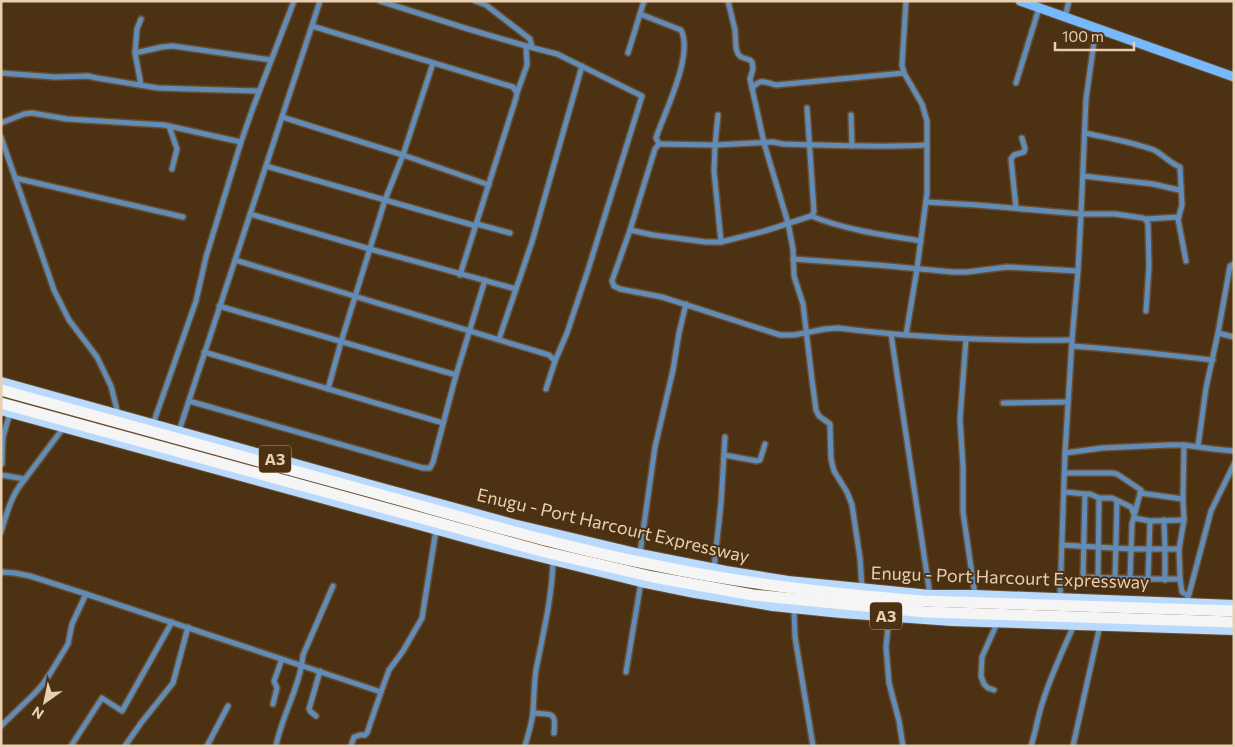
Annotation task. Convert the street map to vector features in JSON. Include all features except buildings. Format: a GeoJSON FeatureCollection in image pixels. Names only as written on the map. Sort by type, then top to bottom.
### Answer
{"type":"FeatureCollection","features":[{"type":"Feature","properties":{"kind":"highway","name":"Enugu - Port Harcourt Expressway"},"geometry":{"type":"LineString","coordinates":[[1,390],[311,475],[548,549],[753,583],[885,598],[923,601],[1234,611]]}},
{"type":"Feature","properties":{"kind":"highway","name":"Enugu - Port Harcourt Expressway"},"geometry":{"type":"LineString","coordinates":[[1,402],[308,487],[653,577],[753,595],[926,612],[1234,622]]}},
{"type":"Feature","properties":{"kind":"highway"},"geometry":{"type":"LineString","coordinates":[[308,487],[311,475]]}},
{"type":"Feature","properties":{"kind":"main road","name":"Enugu - Port Harcourt Expressway"},"geometry":{"type":"LineString","coordinates":[[1,382],[378,488],[641,582],[695,593],[841,614],[952,621],[1234,630]]}},
{"type":"Feature","properties":{"kind":"main road","name":"Enugu - Port Harcourt Expressway"},"geometry":{"type":"LineString","coordinates":[[5,411],[436,530],[548,549],[640,554],[788,582],[930,595],[1188,600],[1234,605]]}},
{"type":"Feature","properties":{"kind":"street"},"geometry":{"type":"LineString","coordinates":[[153,424],[196,301],[206,257],[241,142],[294,1]]}},
{"type":"Feature","properties":{"kind":"street"},"geometry":{"type":"LineString","coordinates":[[178,432],[320,1]]}},
{"type":"Feature","properties":{"kind":"street"},"geometry":{"type":"LineString","coordinates":[[380,1],[468,29],[557,54],[642,96],[588,270],[567,333],[554,361],[546,389]]}},
{"type":"Feature","properties":{"kind":"street"},"geometry":{"type":"LineString","coordinates":[[460,275],[527,65],[530,39],[486,5],[475,1]]}},
{"type":"Feature","properties":{"kind":"street"},"geometry":{"type":"LineString","coordinates":[[628,53],[644,1]]}},
{"type":"Feature","properties":{"kind":"street"},"geometry":{"type":"LineString","coordinates":[[728,1],[735,30],[738,54],[752,62],[753,69],[750,79],[764,144],[788,223],[794,276],[803,304],[816,410],[819,416],[830,424],[831,459],[834,471],[847,492],[852,505],[860,558],[862,589]]}},
{"type":"Feature","properties":{"kind":"street"},"geometry":{"type":"LineString","coordinates":[[906,1],[902,65],[904,73],[922,104],[927,121],[926,202],[906,335]]}},
{"type":"Feature","properties":{"kind":"street"},"geometry":{"type":"LineString","coordinates":[[1020,1],[1234,77]]}},
{"type":"Feature","properties":{"kind":"street"},"geometry":{"type":"LineString","coordinates":[[1065,17],[1069,1]]}},
{"type":"Feature","properties":{"kind":"street"},"geometry":{"type":"LineString","coordinates":[[1016,83],[1039,8]]}},
{"type":"Feature","properties":{"kind":"street"},"geometry":{"type":"LineString","coordinates":[[640,14],[676,27],[683,34],[681,66],[676,86],[656,138],[659,144]]}},
{"type":"Feature","properties":{"kind":"street"},"geometry":{"type":"LineString","coordinates":[[141,19],[137,29],[134,53],[141,85]]}},
{"type":"Feature","properties":{"kind":"street"},"geometry":{"type":"LineString","coordinates":[[312,26],[513,86],[517,93]]}},
{"type":"Feature","properties":{"kind":"street"},"geometry":{"type":"LineString","coordinates":[[1060,598],[1065,453],[1078,271],[1086,99],[1096,28]]}},
{"type":"Feature","properties":{"kind":"street"},"geometry":{"type":"LineString","coordinates":[[134,53],[173,46],[271,60]]}},
{"type":"Feature","properties":{"kind":"street"},"geometry":{"type":"LineString","coordinates":[[328,389],[385,200],[403,155],[433,63]]}},
{"type":"Feature","properties":{"kind":"street"},"geometry":{"type":"LineString","coordinates":[[500,340],[532,242],[582,66]]}},
{"type":"Feature","properties":{"kind":"street"},"geometry":{"type":"LineString","coordinates":[[1,73],[55,77],[88,76],[170,89],[259,91]]}},
{"type":"Feature","properties":{"kind":"street"},"geometry":{"type":"LineString","coordinates":[[752,88],[757,82],[763,81],[776,85],[904,73]]}},
{"type":"Feature","properties":{"kind":"street"},"geometry":{"type":"LineString","coordinates":[[807,108],[814,212],[811,216]]}},
{"type":"Feature","properties":{"kind":"street"},"geometry":{"type":"LineString","coordinates":[[1,123],[24,114],[32,113],[67,119],[164,125],[241,142]]}},
{"type":"Feature","properties":{"kind":"street"},"geometry":{"type":"LineString","coordinates":[[718,115],[714,172],[721,242]]}},
{"type":"Feature","properties":{"kind":"street"},"geometry":{"type":"LineString","coordinates":[[851,115],[852,146]]}},
{"type":"Feature","properties":{"kind":"street"},"geometry":{"type":"LineString","coordinates":[[282,117],[403,155],[489,185]]}},
{"type":"Feature","properties":{"kind":"street"},"geometry":{"type":"LineString","coordinates":[[169,126],[177,149],[172,169]]}},
{"type":"Feature","properties":{"kind":"street"},"geometry":{"type":"LineString","coordinates":[[1085,133],[1156,151],[1180,167],[1182,205],[1179,217],[1186,261]]}},
{"type":"Feature","properties":{"kind":"street"},"geometry":{"type":"LineString","coordinates":[[1,137],[54,290],[69,320],[97,357],[111,386],[118,415]]}},
{"type":"Feature","properties":{"kind":"street"},"geometry":{"type":"LineString","coordinates":[[1016,208],[1011,159],[1014,155],[1024,152],[1022,138]]}},
{"type":"Feature","properties":{"kind":"street"},"geometry":{"type":"LineString","coordinates":[[659,144],[715,145],[764,144],[773,142],[852,146],[927,144]]}},
{"type":"Feature","properties":{"kind":"street"},"geometry":{"type":"LineString","coordinates":[[659,144],[655,149],[612,282],[614,286],[620,289],[662,297],[780,335],[838,328],[928,337],[1072,343],[1213,360]]}},
{"type":"Feature","properties":{"kind":"street"},"geometry":{"type":"LineString","coordinates":[[266,166],[510,233]]}},
{"type":"Feature","properties":{"kind":"street"},"geometry":{"type":"LineString","coordinates":[[1083,176],[1153,184],[1179,190]]}},
{"type":"Feature","properties":{"kind":"street"},"geometry":{"type":"LineString","coordinates":[[15,178],[183,217]]}},
{"type":"Feature","properties":{"kind":"street"},"geometry":{"type":"LineString","coordinates":[[926,202],[1081,214],[1115,214],[1145,219],[1179,217]]}},
{"type":"Feature","properties":{"kind":"street"},"geometry":{"type":"LineString","coordinates":[[250,214],[460,275],[516,289]]}},
{"type":"Feature","properties":{"kind":"street"},"geometry":{"type":"LineString","coordinates":[[630,230],[706,242],[721,242],[765,231],[811,216],[859,230],[921,241]]}},
{"type":"Feature","properties":{"kind":"street"},"geometry":{"type":"LineString","coordinates":[[1145,219],[1148,224],[1150,260],[1146,311]]}},
{"type":"Feature","properties":{"kind":"street"},"geometry":{"type":"LineString","coordinates":[[235,260],[549,355],[554,361]]}},
{"type":"Feature","properties":{"kind":"street"},"geometry":{"type":"LineString","coordinates":[[793,260],[840,262],[953,272],[1007,267],[1078,271]]}},
{"type":"Feature","properties":{"kind":"street"},"geometry":{"type":"LineString","coordinates":[[1198,446],[1206,388],[1213,360],[1228,270],[1234,264]]}},
{"type":"Feature","properties":{"kind":"street"},"geometry":{"type":"LineString","coordinates":[[189,400],[423,468],[430,468],[484,280]]}},
{"type":"Feature","properties":{"kind":"street"},"geometry":{"type":"LineString","coordinates":[[640,554],[655,447],[673,370],[678,333],[686,304]]}},
{"type":"Feature","properties":{"kind":"street"},"geometry":{"type":"LineString","coordinates":[[219,306],[456,375]]}},
{"type":"Feature","properties":{"kind":"street"},"geometry":{"type":"LineString","coordinates":[[1218,332],[1234,337]]}},
{"type":"Feature","properties":{"kind":"street"},"geometry":{"type":"LineString","coordinates":[[891,334],[930,595]]}},
{"type":"Feature","properties":{"kind":"street"},"geometry":{"type":"LineString","coordinates":[[966,339],[960,420],[963,512],[975,595]]}},
{"type":"Feature","properties":{"kind":"street"},"geometry":{"type":"LineString","coordinates":[[204,352],[442,423]]}},
{"type":"Feature","properties":{"kind":"street"},"geometry":{"type":"LineString","coordinates":[[1003,403],[1068,402]]}},
{"type":"Feature","properties":{"kind":"street"},"geometry":{"type":"LineString","coordinates":[[2,464],[5,411]]}},
{"type":"Feature","properties":{"kind":"street"},"geometry":{"type":"LineString","coordinates":[[1,532],[10,502],[17,488],[64,427]]}},
{"type":"Feature","properties":{"kind":"street"},"geometry":{"type":"LineString","coordinates":[[714,569],[725,437]]}},
{"type":"Feature","properties":{"kind":"street"},"geometry":{"type":"LineString","coordinates":[[724,456],[757,461],[760,460],[765,444]]}},
{"type":"Feature","properties":{"kind":"street"},"geometry":{"type":"LineString","coordinates":[[1065,453],[1102,448],[1184,445],[1234,451]]}},
{"type":"Feature","properties":{"kind":"street"},"geometry":{"type":"LineString","coordinates":[[1184,445],[1184,520],[1180,549],[1180,579],[1182,592],[1188,600]]}},
{"type":"Feature","properties":{"kind":"street"},"geometry":{"type":"LineString","coordinates":[[1188,600],[1211,511],[1234,464]]}},
{"type":"Feature","properties":{"kind":"street"},"geometry":{"type":"LineString","coordinates":[[1065,473],[1117,474],[1140,490],[1134,516],[1130,578]]}},
{"type":"Feature","properties":{"kind":"street"},"geometry":{"type":"LineString","coordinates":[[1,475],[24,479]]}},
{"type":"Feature","properties":{"kind":"street"},"geometry":{"type":"LineString","coordinates":[[1065,492],[1090,494],[1099,498],[1112,498],[1131,507],[1134,516]]}},
{"type":"Feature","properties":{"kind":"street"},"geometry":{"type":"LineString","coordinates":[[1140,493],[1183,499]]}},
{"type":"Feature","properties":{"kind":"street"},"geometry":{"type":"LineString","coordinates":[[1085,494],[1082,575],[1084,577],[1148,580],[1180,579]]}},
{"type":"Feature","properties":{"kind":"street"},"geometry":{"type":"LineString","coordinates":[[1098,578],[1099,498]]}},
{"type":"Feature","properties":{"kind":"street"},"geometry":{"type":"LineString","coordinates":[[1115,578],[1117,501]]}},
{"type":"Feature","properties":{"kind":"street"},"geometry":{"type":"LineString","coordinates":[[1134,516],[1150,521],[1184,520]]}},
{"type":"Feature","properties":{"kind":"street"},"geometry":{"type":"LineString","coordinates":[[1164,520],[1164,580]]}},
{"type":"Feature","properties":{"kind":"street"},"geometry":{"type":"LineString","coordinates":[[1148,580],[1150,521]]}},
{"type":"Feature","properties":{"kind":"street"},"geometry":{"type":"LineString","coordinates":[[351,746],[354,737],[367,733],[389,670],[403,651],[422,618],[436,530]]}},
{"type":"Feature","properties":{"kind":"street"},"geometry":{"type":"LineString","coordinates":[[1062,545],[1131,549],[1180,549]]}},
{"type":"Feature","properties":{"kind":"street"},"geometry":{"type":"LineString","coordinates":[[525,746],[533,713],[536,671],[544,638],[552,582],[548,549]]}},
{"type":"Feature","properties":{"kind":"street"},"geometry":{"type":"LineString","coordinates":[[1,572],[30,576],[381,692]]}},
{"type":"Feature","properties":{"kind":"street"},"geometry":{"type":"LineString","coordinates":[[626,672],[641,582]]}},
{"type":"Feature","properties":{"kind":"street"},"geometry":{"type":"LineString","coordinates":[[276,746],[302,666],[303,656],[333,586]]}},
{"type":"Feature","properties":{"kind":"street"},"geometry":{"type":"LineString","coordinates":[[1,726],[35,693],[51,672],[68,644],[72,624],[86,594]]}},
{"type":"Feature","properties":{"kind":"street"},"geometry":{"type":"LineString","coordinates":[[794,608],[795,636],[813,746]]}},
{"type":"Feature","properties":{"kind":"street"},"geometry":{"type":"LineString","coordinates":[[889,617],[886,647],[889,683],[899,721],[903,746]]}},
{"type":"Feature","properties":{"kind":"street"},"geometry":{"type":"LineString","coordinates":[[71,746],[102,698],[122,711],[172,622]]}},
{"type":"Feature","properties":{"kind":"street"},"geometry":{"type":"LineString","coordinates":[[994,690],[984,684],[981,676],[982,657],[997,622]]}},
{"type":"Feature","properties":{"kind":"street"},"geometry":{"type":"LineString","coordinates":[[1032,746],[1042,702],[1074,624]]}},
{"type":"Feature","properties":{"kind":"street"},"geometry":{"type":"LineString","coordinates":[[1073,746],[1100,625]]}},
{"type":"Feature","properties":{"kind":"street"},"geometry":{"type":"LineString","coordinates":[[125,746],[173,683],[188,627]]}},
{"type":"Feature","properties":{"kind":"street"},"geometry":{"type":"LineString","coordinates":[[273,704],[277,688],[274,681],[282,659]]}},
{"type":"Feature","properties":{"kind":"street"},"geometry":{"type":"LineString","coordinates":[[316,716],[309,709],[320,672]]}},
{"type":"Feature","properties":{"kind":"street"},"geometry":{"type":"LineString","coordinates":[[207,746],[228,706]]}},
{"type":"Feature","properties":{"kind":"street"},"geometry":{"type":"LineString","coordinates":[[533,713],[551,714],[555,720],[554,733]]}}]}
